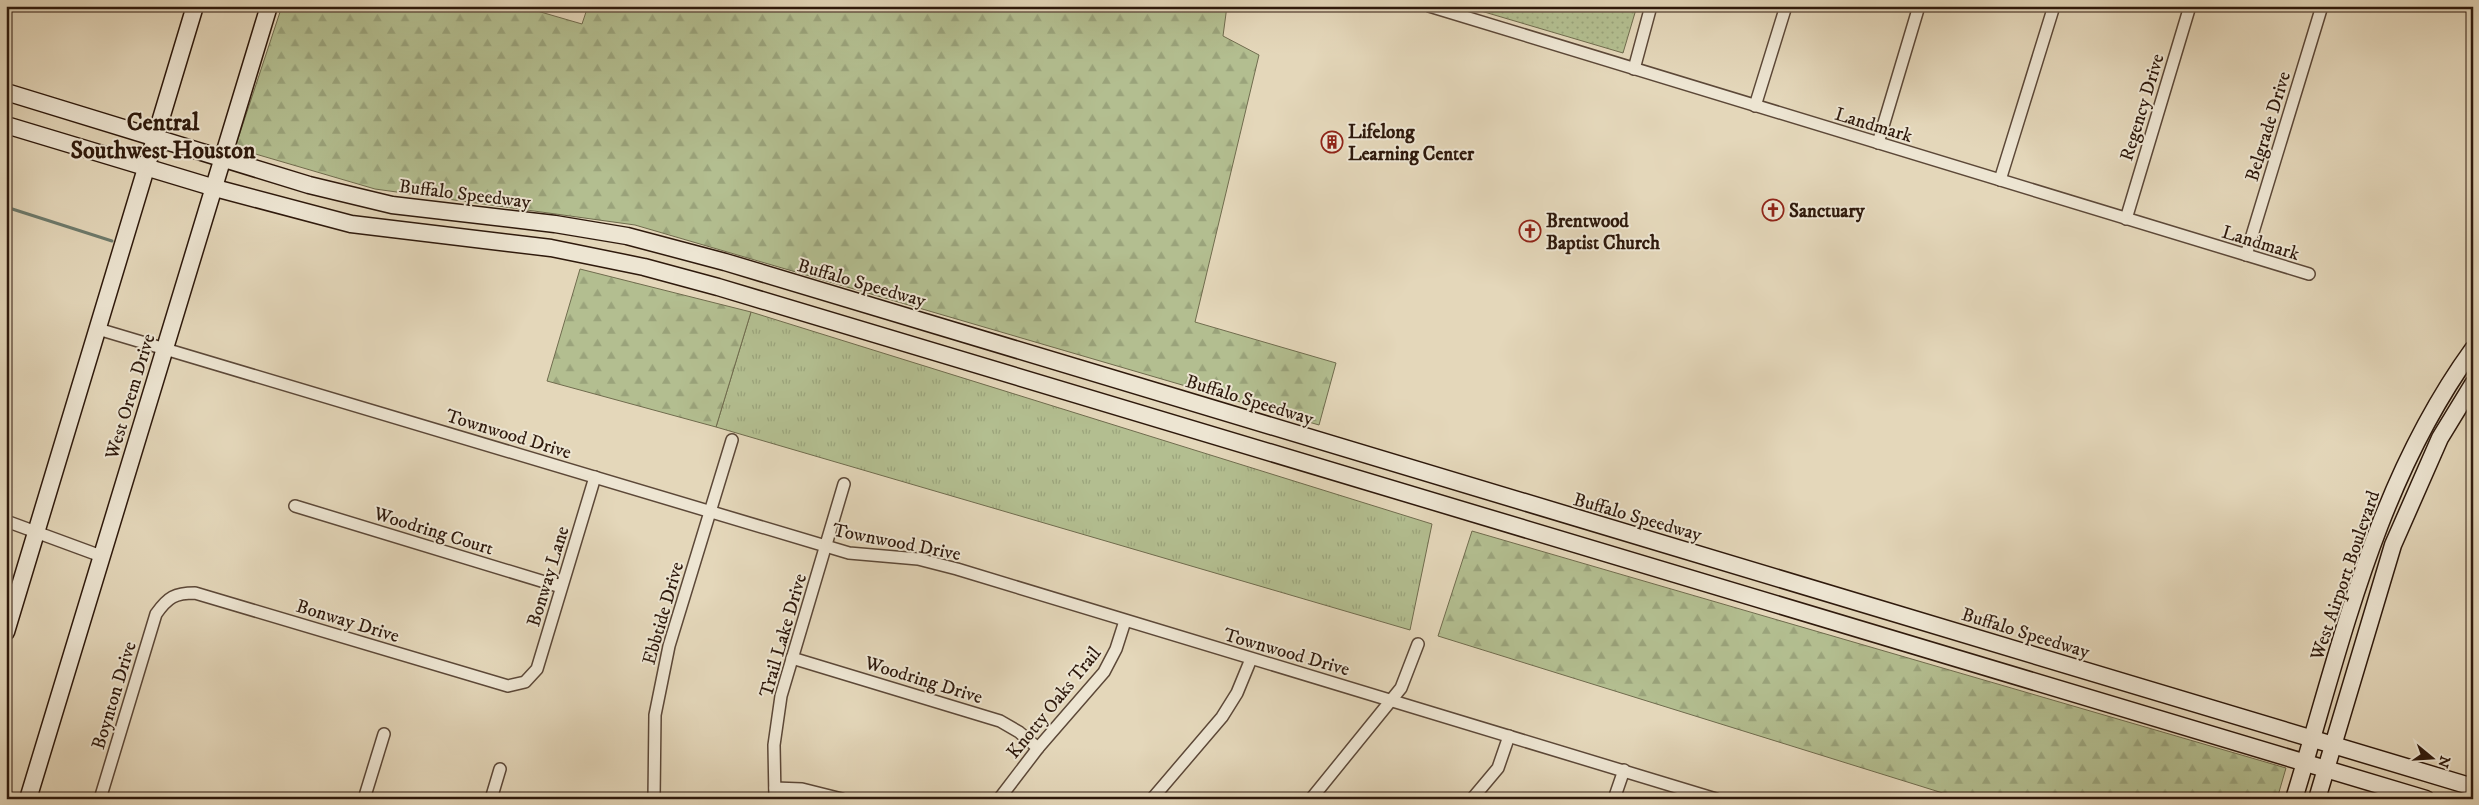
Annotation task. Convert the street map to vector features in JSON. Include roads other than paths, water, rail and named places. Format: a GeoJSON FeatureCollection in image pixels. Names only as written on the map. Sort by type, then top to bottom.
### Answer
{"type":"FeatureCollection","features":[{"type":"Feature","properties":{"kind":"main road"},"geometry":{"type":"LineString","coordinates":[[6,632],[194,6]]}},
{"type":"Feature","properties":{"kind":"main road","name":"West Orem Drive"},"geometry":{"type":"LineString","coordinates":[[28,799],[270,6]]}},
{"type":"Feature","properties":{"kind":"main road","name":"Buffalo Speedway"},"geometry":{"type":"LineString","coordinates":[[6,92],[224,159],[279,178],[392,204],[555,224],[627,236],[725,262],[2473,787]]}},
{"type":"Feature","properties":{"kind":"main road"},"geometry":{"type":"LineString","coordinates":[[6,125],[310,215],[387,230],[551,248],[644,266],[2426,799]]}},
{"type":"Feature","properties":{"kind":"main road"},"geometry":{"type":"LineString","coordinates":[[387,230],[392,204]]}},
{"type":"Feature","properties":{"kind":"main road"},"geometry":{"type":"LineString","coordinates":[[551,248],[555,224]]}},
{"type":"Feature","properties":{"kind":"main road"},"geometry":{"type":"LineString","coordinates":[[718,287],[725,262]]}},
{"type":"Feature","properties":{"kind":"main road"},"geometry":{"type":"LineString","coordinates":[[907,344],[915,318]]}},
{"type":"Feature","properties":{"kind":"main road","name":"West Airport Boulevard"},"geometry":{"type":"LineString","coordinates":[[2294,799],[2372,540],[2419,433],[2473,349]]}},
{"type":"Feature","properties":{"kind":"main road"},"geometry":{"type":"LineString","coordinates":[[1064,391],[1071,366]]}},
{"type":"Feature","properties":{"kind":"main road","name":"West Airport Boulevard"},"geometry":{"type":"LineString","coordinates":[[2317,799],[2394,545],[2440,438],[2473,384]]}},
{"type":"Feature","properties":{"kind":"main road"},"geometry":{"type":"LineString","coordinates":[[1215,437],[1222,412]]}},
{"type":"Feature","properties":{"kind":"main road"},"geometry":{"type":"LineString","coordinates":[[1367,482],[1374,458]]}},
{"type":"Feature","properties":{"kind":"main road"},"geometry":{"type":"LineString","coordinates":[[1520,528],[1528,504]]}},
{"type":"Feature","properties":{"kind":"main road"},"geometry":{"type":"LineString","coordinates":[[1670,573],[1678,548]]}},
{"type":"Feature","properties":{"kind":"main road"},"geometry":{"type":"LineString","coordinates":[[1822,617],[1829,594]]}},
{"type":"Feature","properties":{"kind":"main road"},"geometry":{"type":"LineString","coordinates":[[1975,663],[1983,640]]}},
{"type":"Feature","properties":{"kind":"main road"},"geometry":{"type":"LineString","coordinates":[[2126,709],[2133,685]]}},
{"type":"Feature","properties":{"kind":"street","name":"Landmark"},"geometry":{"type":"LineString","coordinates":[[1429,6],[2309,274]]}},
{"type":"Feature","properties":{"kind":"street"},"geometry":{"type":"LineString","coordinates":[[1634,69],[1651,6]]}},
{"type":"Feature","properties":{"kind":"street"},"geometry":{"type":"LineString","coordinates":[[1756,106],[1786,6]]}},
{"type":"Feature","properties":{"kind":"street"},"geometry":{"type":"LineString","coordinates":[[1878,143],[1919,6]]}},
{"type":"Feature","properties":{"kind":"street"},"geometry":{"type":"LineString","coordinates":[[2000,180],[2054,6]]}},
{"type":"Feature","properties":{"kind":"street","name":"Regency Drive"},"geometry":{"type":"LineString","coordinates":[[2126,218],[2190,6]]}},
{"type":"Feature","properties":{"kind":"street","name":"Belgrade Drive"},"geometry":{"type":"LineString","coordinates":[[2246,255],[2322,6]]}},
{"type":"Feature","properties":{"kind":"street","name":"Townwood Drive"},"geometry":{"type":"LineString","coordinates":[[98,328],[825,546],[868,556],[891,555],[918,559],[1716,799]]}},
{"type":"Feature","properties":{"kind":"street","name":"Ebbtide Drive"},"geometry":{"type":"LineString","coordinates":[[654,799],[655,715],[669,646],[732,440]]}},
{"type":"Feature","properties":{"kind":"street","name":"Bonway Lane"},"geometry":{"type":"LineString","coordinates":[[525,682],[536,669],[595,477]]}},
{"type":"Feature","properties":{"kind":"street","name":"Trail Lake Drive"},"geometry":{"type":"LineString","coordinates":[[775,794],[774,745],[781,696],[844,484]]}},
{"type":"Feature","properties":{"kind":"street","name":"Woodring Court"},"geometry":{"type":"LineString","coordinates":[[295,506],[562,587]]}},
{"type":"Feature","properties":{"kind":"street"},"geometry":{"type":"LineString","coordinates":[[6,521],[101,556]]}},
{"type":"Feature","properties":{"kind":"street","name":"Bonway Drive"},"geometry":{"type":"LineString","coordinates":[[163,604],[178,593],[195,593],[508,686],[525,682]]}},
{"type":"Feature","properties":{"kind":"street","name":"Boynton Drive"},"geometry":{"type":"LineString","coordinates":[[100,799],[156,614],[163,604]]}},
{"type":"Feature","properties":{"kind":"street","name":"Knotty Oaks Trail"},"geometry":{"type":"LineString","coordinates":[[999,799],[1038,748],[1104,672],[1116,650],[1125,622]]}},
{"type":"Feature","properties":{"kind":"street"},"geometry":{"type":"LineString","coordinates":[[1311,799],[1401,688],[1418,644]]}},
{"type":"Feature","properties":{"kind":"street","name":"Woodring Drive"},"geometry":{"type":"LineString","coordinates":[[792,658],[1000,721],[1019,732],[1038,748]]}},
{"type":"Feature","properties":{"kind":"street"},"geometry":{"type":"LineString","coordinates":[[1152,799],[1222,717],[1238,693],[1251,659]]}},
{"type":"Feature","properties":{"kind":"street"},"geometry":{"type":"LineString","coordinates":[[364,799],[384,734]]}},
{"type":"Feature","properties":{"kind":"street"},"geometry":{"type":"LineString","coordinates":[[1472,799],[1498,768],[1509,736]]}},
{"type":"Feature","properties":{"kind":"street"},"geometry":{"type":"LineString","coordinates":[[491,799],[500,768]]}},
{"type":"Feature","properties":{"kind":"street"},"geometry":{"type":"LineString","coordinates":[[1614,799],[1624,770]]}},
{"type":"Feature","properties":{"kind":"street"},"geometry":{"type":"LineString","coordinates":[[775,794],[802,790],[842,799]]}},
{"type":"Feature","properties":{"kind":"waterway"},"geometry":{"type":"LineString","coordinates":[[6,207],[112,241]]}},
{"type":"Feature","properties":{"kind":"place","name":"Lifelong Learning Center"},"geometry":{"type":"Point","coordinates":[1332,142]}},
{"type":"Feature","properties":{"kind":"place","name":"Sanctuary"},"geometry":{"type":"Point","coordinates":[1773,210]}},
{"type":"Feature","properties":{"kind":"place","name":"Brentwood Baptist Church"},"geometry":{"type":"Point","coordinates":[1530,231]}},
{"type":"Feature","properties":{"kind":"district","name":"Central Southwest Houston"},"geometry":{"type":"Point","coordinates":[163,136]}}]}
